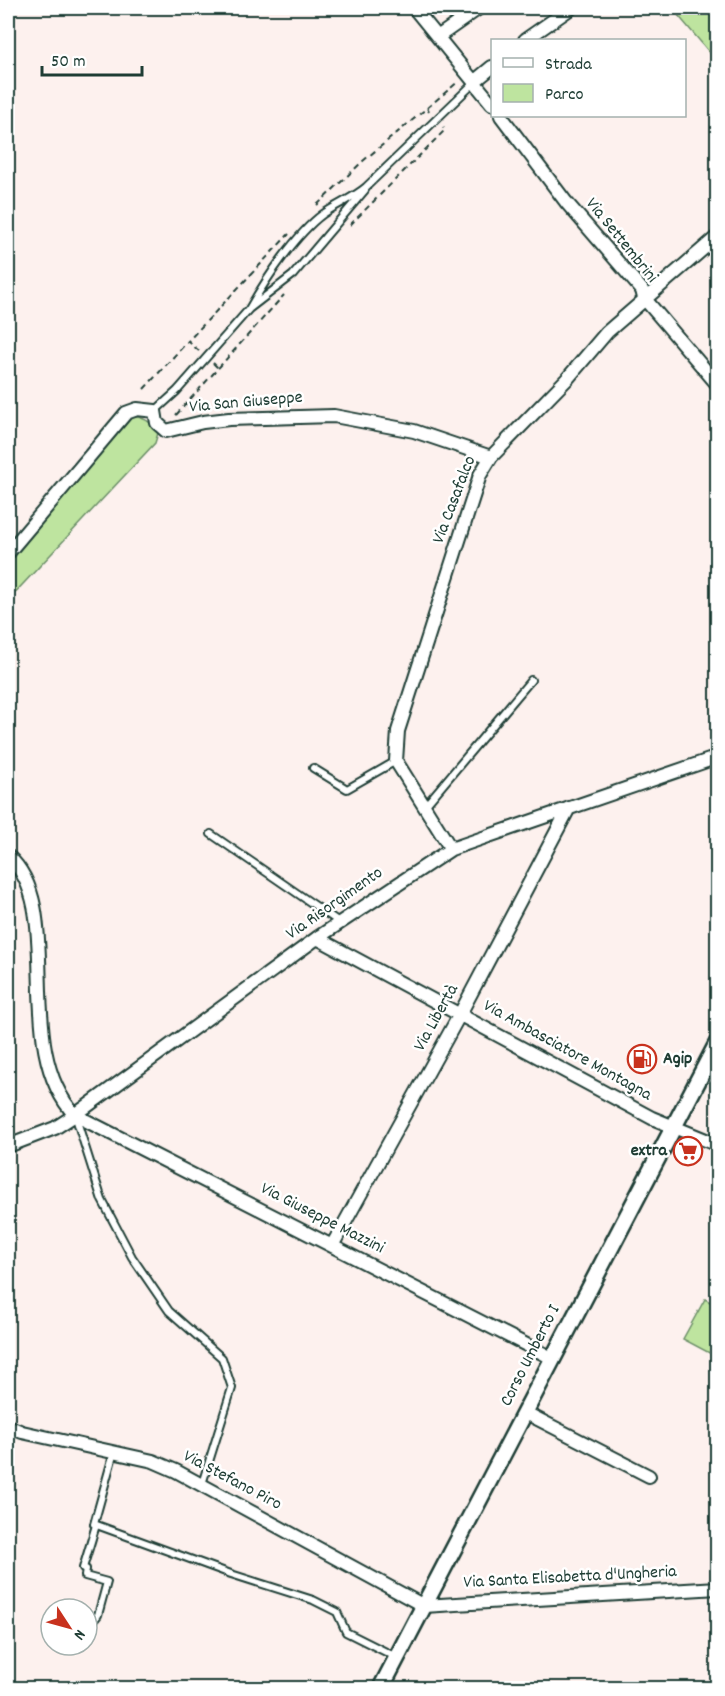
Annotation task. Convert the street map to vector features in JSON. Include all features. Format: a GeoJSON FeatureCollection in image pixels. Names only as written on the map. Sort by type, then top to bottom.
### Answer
{"type":"FeatureCollection","features":[{"type":"Feature","properties":{"kind":"street"},"geometry":{"type":"LineString","coordinates":[[414,8],[476,81],[491,103]]}},
{"type":"Feature","properties":{"kind":"street"},"geometry":{"type":"LineString","coordinates":[[439,36],[479,8]]}},
{"type":"Feature","properties":{"kind":"street"},"geometry":{"type":"LineString","coordinates":[[526,39],[571,8]]}},
{"type":"Feature","properties":{"kind":"street"},"geometry":{"type":"LineString","coordinates":[[476,81],[491,68]]}},
{"type":"Feature","properties":{"kind":"street","name":"Via Settembrini"},"geometry":{"type":"LineString","coordinates":[[502,117],[566,202],[642,290],[644,298],[717,385]]}},
{"type":"Feature","properties":{"kind":"street","name":"Via Casafalco"},"geometry":{"type":"LineString","coordinates":[[396,761],[398,731],[470,502],[491,457],[567,379],[607,332],[717,236]]}},
{"type":"Feature","properties":{"kind":"street"},"geometry":{"type":"LineString","coordinates":[[8,553],[126,413],[137,409],[155,411]]}},
{"type":"Feature","properties":{"kind":"street","name":"Via San Giuseppe"},"geometry":{"type":"LineString","coordinates":[[155,411],[157,423],[166,431],[203,422],[230,419],[334,416],[414,431],[491,457]]}},
{"type":"Feature","properties":{"kind":"street","name":"Via Risorgimento"},"geometry":{"type":"LineString","coordinates":[[8,1146],[55,1128],[75,1115],[339,922],[451,849],[717,757]]}},
{"type":"Feature","properties":{"kind":"street"},"geometry":{"type":"LineString","coordinates":[[396,761],[451,849]]}},
{"type":"Feature","properties":{"kind":"street","name":"Via Libertà"},"geometry":{"type":"LineString","coordinates":[[333,1244],[460,1014],[569,808]]}},
{"type":"Feature","properties":{"kind":"street"},"geometry":{"type":"LineString","coordinates":[[8,856],[26,876],[36,912],[42,1034],[52,1078],[66,1105],[75,1115]]}},
{"type":"Feature","properties":{"kind":"street","name":"Via Ambasciatore Montagna"},"geometry":{"type":"LineString","coordinates":[[317,938],[652,1118],[717,1145]]}},
{"type":"Feature","properties":{"kind":"street","name":"Corso Umberto I"},"geometry":{"type":"LineString","coordinates":[[381,1689],[717,1042]]}},
{"type":"Feature","properties":{"kind":"street","name":"Via Giuseppe Mazzini"},"geometry":{"type":"LineString","coordinates":[[75,1115],[333,1244],[552,1358]]}},
{"type":"Feature","properties":{"kind":"street"},"geometry":{"type":"LineString","coordinates":[[524,1412],[649,1476]]}},
{"type":"Feature","properties":{"kind":"street","name":"Via Stefano Piro"},"geometry":{"type":"LineString","coordinates":[[8,1426],[153,1461],[202,1484],[424,1606]]}},
{"type":"Feature","properties":{"kind":"street","name":"Via Santa Elisabetta d'Ungheria"},"geometry":{"type":"LineString","coordinates":[[424,1606],[717,1588]]}},
{"type":"Feature","properties":{"kind":"lane"},"geometry":{"type":"LineString","coordinates":[[155,411],[177,391],[249,309],[278,263],[322,214],[351,199],[366,187],[476,81]]}},
{"type":"Feature","properties":{"kind":"lane"},"geometry":{"type":"LineString","coordinates":[[249,309],[293,275],[336,227],[366,187]]}},
{"type":"Feature","properties":{"kind":"lane"},"geometry":{"type":"LineString","coordinates":[[424,806],[531,680]]}},
{"type":"Feature","properties":{"kind":"lane"},"geometry":{"type":"LineString","coordinates":[[313,768],[347,789],[396,761]]}},
{"type":"Feature","properties":{"kind":"lane"},"geometry":{"type":"LineString","coordinates":[[211,834],[339,922]]}},
{"type":"Feature","properties":{"kind":"lane"},"geometry":{"type":"LineString","coordinates":[[75,1115],[102,1200],[132,1257],[169,1311],[222,1358],[232,1388],[202,1484]]}},
{"type":"Feature","properties":{"kind":"lane"},"geometry":{"type":"LineString","coordinates":[[99,1611],[107,1582],[85,1576],[86,1569],[83,1568],[114,1452]]}},
{"type":"Feature","properties":{"kind":"lane"},"geometry":{"type":"LineString","coordinates":[[96,1525],[231,1574],[313,1600],[337,1612],[346,1632],[397,1658]]}},
{"type":"Feature","properties":{"kind":"path"},"geometry":{"type":"LineString","coordinates":[[144,389],[188,341]]}},
{"type":"Feature","properties":{"kind":"green space"},"geometry":{"type":"Polygon","coordinates":[[[672,8],[717,8],[717,57],[715,59],[672,8]]]}},
{"type":"Feature","properties":{"kind":"green space"},"geometry":{"type":"Polygon","coordinates":[[[129,417],[142,418],[153,426],[158,433],[155,443],[8,600],[8,561],[129,417]]]}},
{"type":"Feature","properties":{"kind":"green space"},"geometry":{"type":"Polygon","coordinates":[[[705,1299],[717,1306],[717,1357],[683,1339],[705,1299]]]}},
{"type":"Feature","properties":{"kind":"place","name":"Agip"},"geometry":{"type":"Point","coordinates":[642,1059]}},
{"type":"Feature","properties":{"kind":"place","name":"extra"},"geometry":{"type":"Point","coordinates":[688,1151]}}]}
